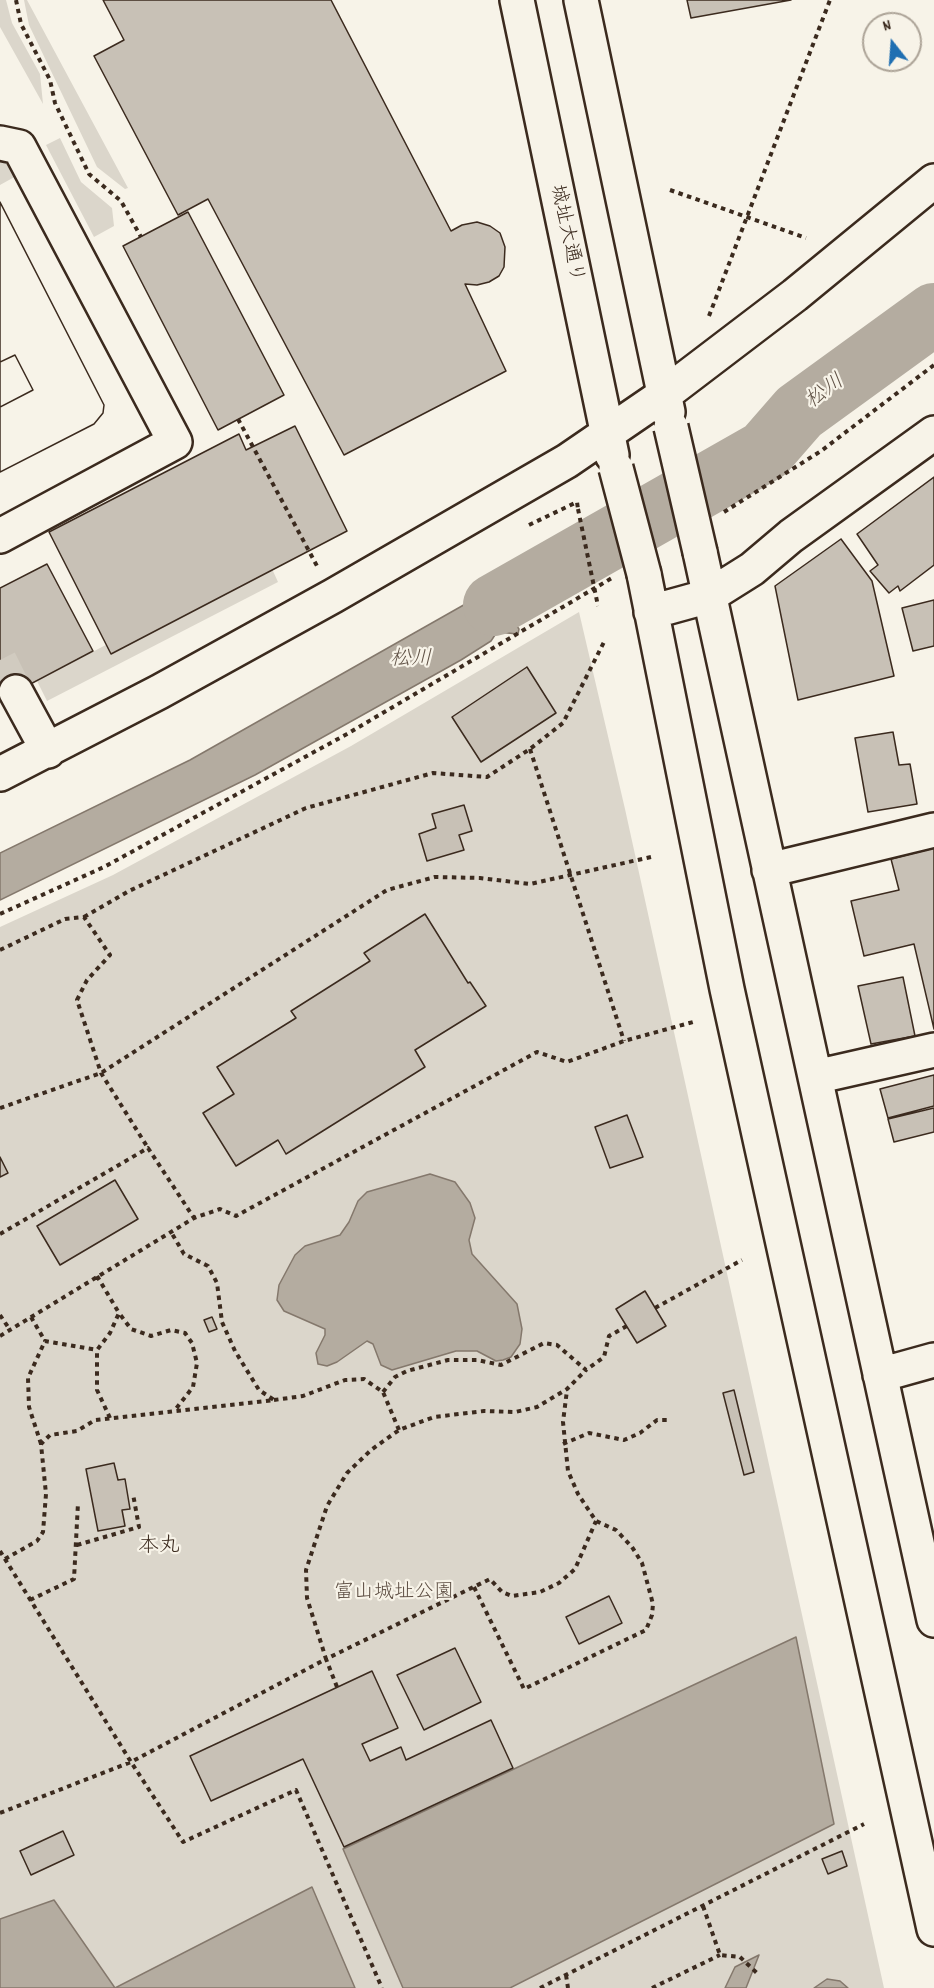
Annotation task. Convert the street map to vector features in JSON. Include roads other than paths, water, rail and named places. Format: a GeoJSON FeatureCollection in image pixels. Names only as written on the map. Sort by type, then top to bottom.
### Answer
{"type":"FeatureCollection","features":[{"type":"Feature","properties":{"kind":"street","name":"城址大通り"},"geometry":{"type":"LineString","coordinates":[[517,0],[607,435],[644,574],[727,989],[934,1929]]}},
{"type":"Feature","properties":{"kind":"street"},"geometry":{"type":"LineString","coordinates":[[581,0],[671,427],[880,1375],[926,1545],[934,1620]]}},
{"type":"Feature","properties":{"kind":"street"},"geometry":{"type":"LineString","coordinates":[[0,143],[19,147],[175,442],[0,536]]}},
{"type":"Feature","properties":{"kind":"street"},"geometry":{"type":"LineString","coordinates":[[3,766],[48,751],[333,596],[515,492],[607,435],[795,295],[934,181]]}},
{"type":"Feature","properties":{"kind":"street"},"geometry":{"type":"LineString","coordinates":[[651,612],[709,596],[752,569],[791,536],[934,433]]}},
{"type":"Feature","properties":{"kind":"street"},"geometry":{"type":"LineString","coordinates":[[16,692],[48,751]]}},
{"type":"Feature","properties":{"kind":"street"},"geometry":{"type":"LineString","coordinates":[[769,870],[934,830]]}},
{"type":"Feature","properties":{"kind":"street"},"geometry":{"type":"LineString","coordinates":[[815,1077],[934,1050]]}},
{"type":"Feature","properties":{"kind":"street"},"geometry":{"type":"LineString","coordinates":[[880,1375],[934,1360]]}},
{"type":"Feature","properties":{"kind":"water","name":"松川"},"geometry":{"type":"Polygon","coordinates":[[[934,286],[934,345],[806,439],[792,459],[751,487],[737,441],[752,431],[774,407],[934,286]]]}},
{"type":"Feature","properties":{"kind":"water","name":"松川"},"geometry":{"type":"Polygon","coordinates":[[[562,541],[570,581],[511,618],[519,629],[518,634],[497,632],[491,641],[461,660],[255,775],[0,900],[0,853],[190,760],[476,598],[562,541]]]}},
{"type":"Feature","properties":{"kind":"water"},"geometry":{"type":"Polygon","coordinates":[[[430,1174],[455,1182],[470,1203],[475,1218],[469,1240],[472,1254],[517,1304],[522,1329],[520,1344],[511,1357],[503,1360],[496,1361],[477,1351],[456,1351],[392,1370],[381,1365],[373,1344],[367,1341],[337,1362],[327,1366],[318,1364],[316,1353],[325,1335],[325,1329],[284,1311],[277,1300],[279,1285],[295,1255],[305,1246],[340,1235],[349,1222],[358,1201],[367,1192],[430,1174]]]}},
{"type":"Feature","properties":{"kind":"water"},"geometry":{"type":"Polygon","coordinates":[[[796,1637],[834,1824],[510,1988],[403,1988],[343,1849],[796,1637]]]}},
{"type":"Feature","properties":{"kind":"water"},"geometry":{"type":"Polygon","coordinates":[[[312,1887],[355,1988],[115,1988],[312,1887]]]}},
{"type":"Feature","properties":{"kind":"water"},"geometry":{"type":"Polygon","coordinates":[[[54,1900],[115,1988],[0,1988],[0,1919],[54,1900]]]}},
{"type":"Feature","properties":{"kind":"water"},"geometry":{"type":"Polygon","coordinates":[[[759,1955],[746,1988],[725,1988],[735,1967],[759,1955]]]}},
{"type":"Feature","properties":{"kind":"water"},"geometry":{"type":"Polygon","coordinates":[[[827,1979],[840,1981],[848,1988],[814,1988],[827,1979]]]}},
{"type":"Feature","properties":{"kind":"waterway","name":"松川"},"geometry":{"type":"LineString","coordinates":[[494,605],[765,451],[799,412],[934,314]]}},
{"type":"Feature","properties":{"kind":"tunnel"},"geometry":{"type":"LineString","coordinates":[[0,660],[16,692]]}},
{"type":"Feature","properties":{"kind":"district","name":"本丸"},"geometry":{"type":"Point","coordinates":[159,1548]}},
{"type":"Feature","properties":{"kind":"park label","name":"富山城址公園"},"geometry":{"type":"Point","coordinates":[394,1594]}}]}
